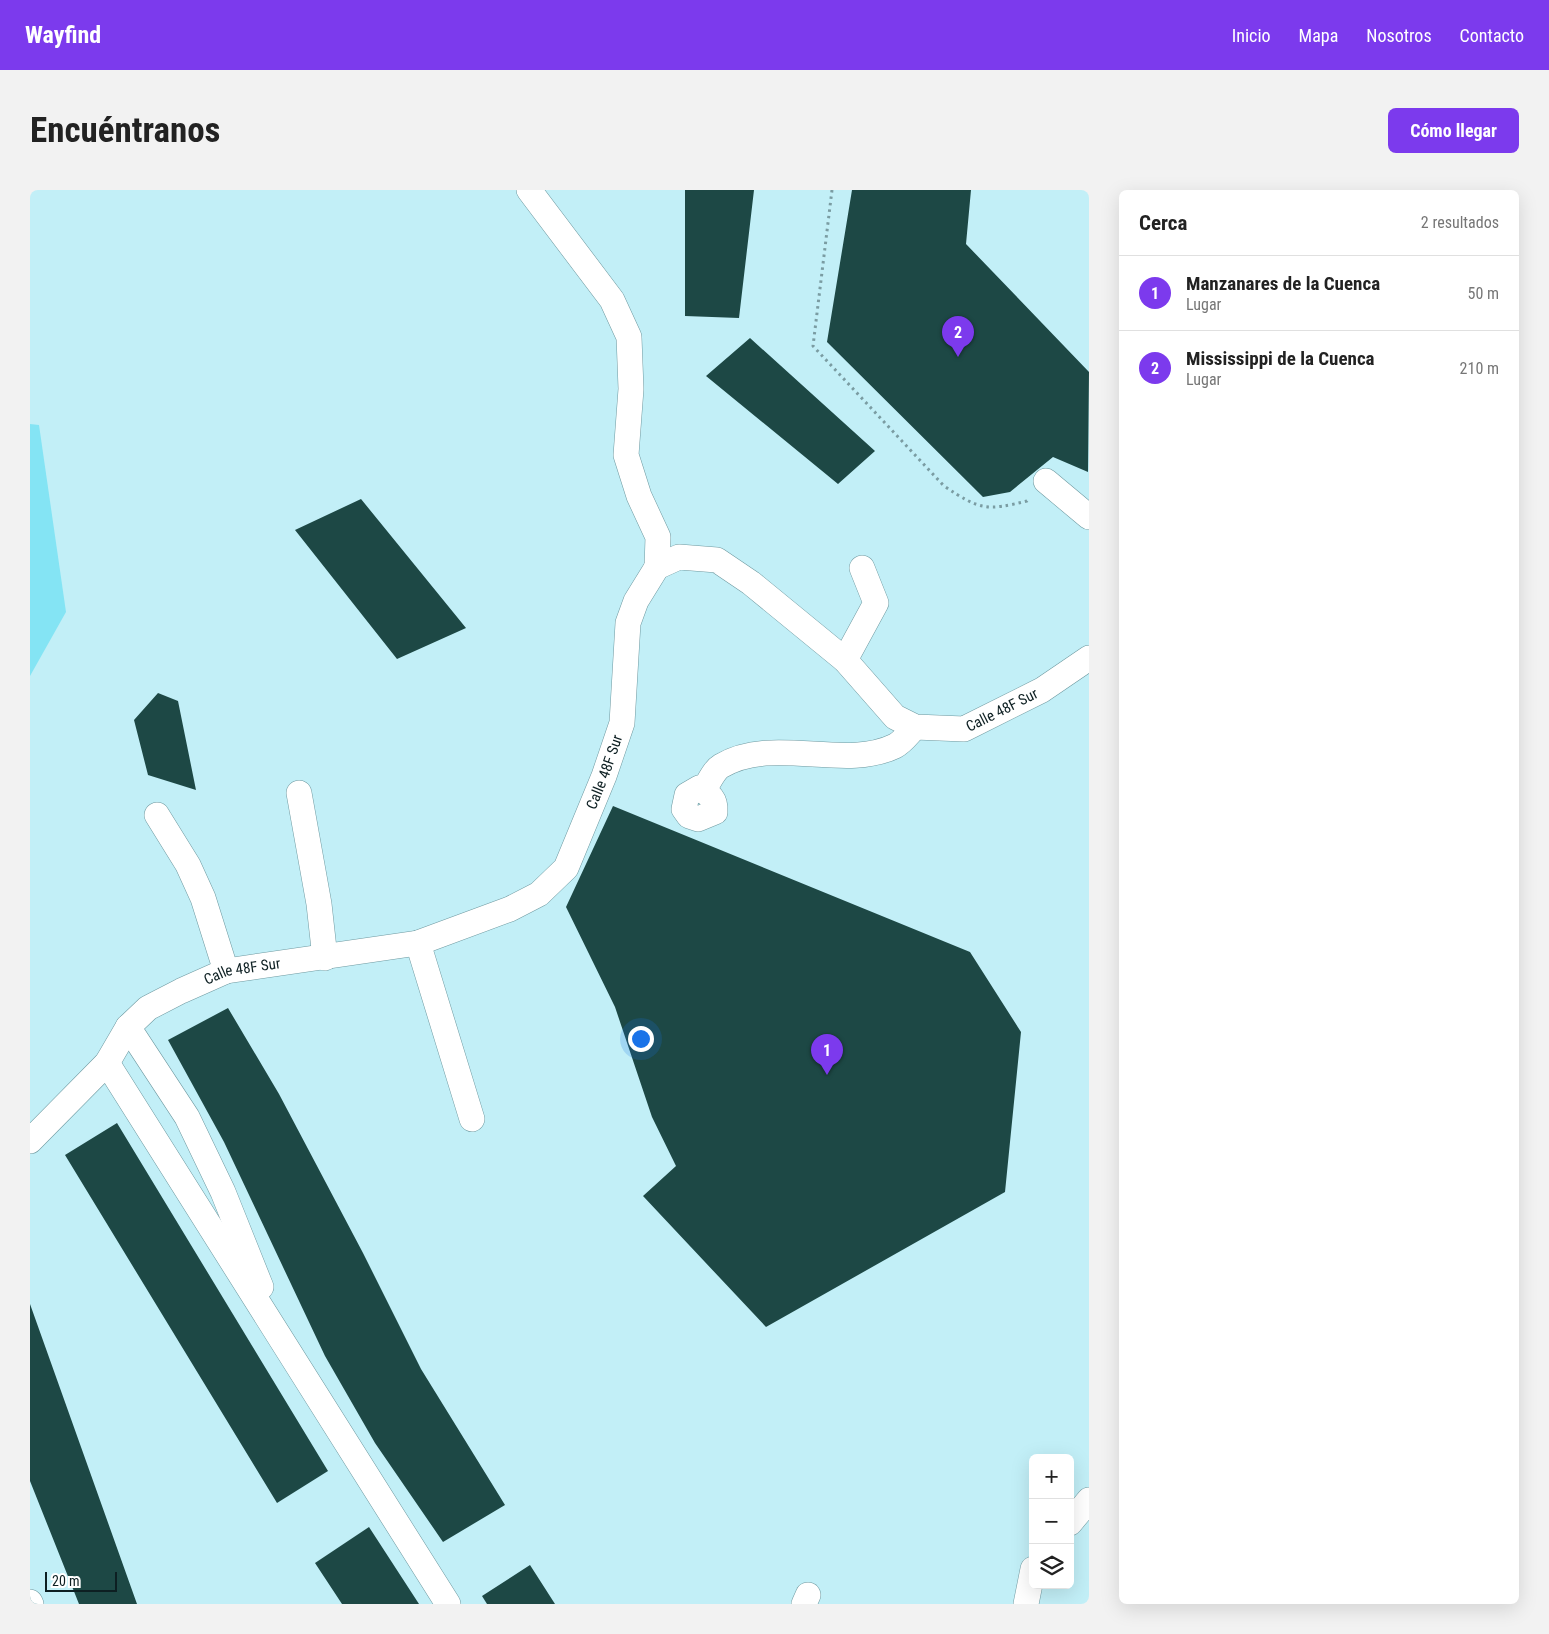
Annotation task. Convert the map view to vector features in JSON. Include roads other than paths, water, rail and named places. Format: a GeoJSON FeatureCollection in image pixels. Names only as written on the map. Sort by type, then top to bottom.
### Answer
{"type":"FeatureCollection","features":[{"type":"Feature","properties":{"kind":"street"},"geometry":{"type":"LineString","coordinates":[[529,190],[612,300],[629,337],[631,388],[626,455],[639,496],[658,537],[657,567]]}},
{"type":"Feature","properties":{"kind":"street"},"geometry":{"type":"LineString","coordinates":[[1046,481],[1089,517]]}},
{"type":"Feature","properties":{"kind":"street","name":"Calle 48F Sur"},"geometry":{"type":"LineString","coordinates":[[30,1141],[107,1063],[128,1027],[148,1008],[226,971],[418,943],[510,909],[539,894],[566,868],[604,776],[622,724],[628,624],[636,601],[657,567],[679,557],[717,560],[751,583],[845,660],[895,717],[915,727],[964,729],[1042,690],[1089,658]]}},
{"type":"Feature","properties":{"kind":"street"},"geometry":{"type":"LineString","coordinates":[[845,660],[876,603],[862,568]]}},
{"type":"Feature","properties":{"kind":"street"},"geometry":{"type":"LineString","coordinates":[[703,791],[720,766],[750,756],[802,752],[854,755],[875,753],[897,745],[915,727]]}},
{"type":"Feature","properties":{"kind":"street"},"geometry":{"type":"LineString","coordinates":[[299,793],[319,904],[325,958]]}},
{"type":"Feature","properties":{"kind":"street"},"geometry":{"type":"LineString","coordinates":[[157,815],[188,865],[203,898],[226,971]]}},
{"type":"Feature","properties":{"kind":"street"},"geometry":{"type":"LineString","coordinates":[[418,943],[472,1119]]}},
{"type":"Feature","properties":{"kind":"street"},"geometry":{"type":"LineString","coordinates":[[128,1027],[187,1116],[223,1192],[282,1343]]}},
{"type":"Feature","properties":{"kind":"street"},"geometry":{"type":"LineString","coordinates":[[107,1063],[448,1604]]}},
{"type":"Feature","properties":{"kind":"street"},"geometry":{"type":"LineString","coordinates":[[1074,1518],[1089,1500]]}},
{"type":"Feature","properties":{"kind":"street"},"geometry":{"type":"LineString","coordinates":[[1026,1604],[1029,1589]]}},
{"type":"Feature","properties":{"kind":"place","name":"Mississippi de la Cuenca"},"geometry":{"type":"Point","coordinates":[958,357]}},
{"type":"Feature","properties":{"kind":"place","name":"Manzanares de la Cuenca"},"geometry":{"type":"Point","coordinates":[827,1075]}}]}
